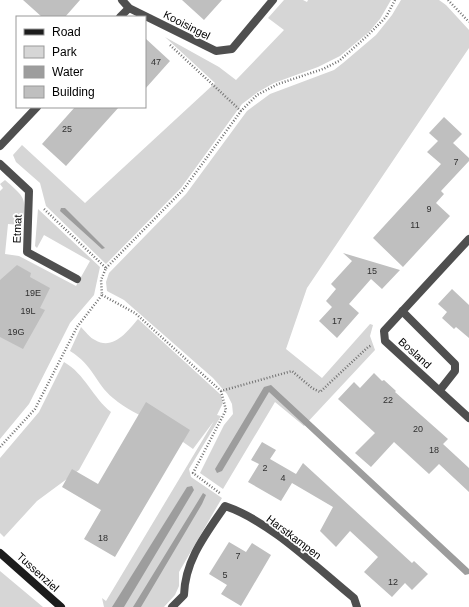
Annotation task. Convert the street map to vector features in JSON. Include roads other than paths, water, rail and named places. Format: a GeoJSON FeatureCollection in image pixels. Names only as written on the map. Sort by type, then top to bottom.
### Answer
{"type":"FeatureCollection","features":[{"type":"Feature","properties":{"kind":"street","name":"Kooisingel"},"geometry":{"type":"LineString","coordinates":[[122,0],[129,8],[145,16]]}},
{"type":"Feature","properties":{"kind":"street","name":"Kooisingel"},"geometry":{"type":"LineString","coordinates":[[146,16],[216,51],[232,49],[273,0]]}},
{"type":"Feature","properties":{"kind":"street"},"geometry":{"type":"LineString","coordinates":[[121,16],[129,8]]}},
{"type":"Feature","properties":{"kind":"street"},"geometry":{"type":"LineString","coordinates":[[0,148],[36,108]]}},
{"type":"Feature","properties":{"kind":"street","name":"Etmat"},"geometry":{"type":"LineString","coordinates":[[0,164],[29,191],[28,252],[77,279]]}},
{"type":"Feature","properties":{"kind":"street","name":"Bosland"},"geometry":{"type":"LineString","coordinates":[[469,239],[384,331],[386,341],[469,418]]}},
{"type":"Feature","properties":{"kind":"street","name":"Bosland"},"geometry":{"type":"LineString","coordinates":[[402,311],[455,364],[455,370],[440,390]]}},
{"type":"Feature","properties":{"kind":"street","name":"Harstkampen"},"geometry":{"type":"LineString","coordinates":[[172,607],[184,595],[184,579],[197,548],[225,506],[237,510],[272,532],[354,598],[357,607]]}},
{"type":"Feature","properties":{"kind":"street","name":"Tussenziel"},"geometry":{"type":"LineString","coordinates":[[0,553],[61,607]]}},
{"type":"Feature","properties":{"kind":"water"},"geometry":{"type":"Polygon","coordinates":[[[61,208],[65,208],[105,248],[102,249],[60,211],[61,208]]]}},
{"type":"Feature","properties":{"kind":"water"},"geometry":{"type":"Polygon","coordinates":[[[271,385],[469,569],[469,574],[465,575],[269,392],[222,471],[217,473],[215,469],[264,387],[271,385]]]}},
{"type":"Feature","properties":{"kind":"water"},"geometry":{"type":"Polygon","coordinates":[[[192,486],[194,490],[124,607],[112,607],[187,487],[192,486]]]}},
{"type":"Feature","properties":{"kind":"water"},"geometry":{"type":"Polygon","coordinates":[[[203,493],[206,495],[202,504],[141,607],[133,607],[203,493]]]}}]}
